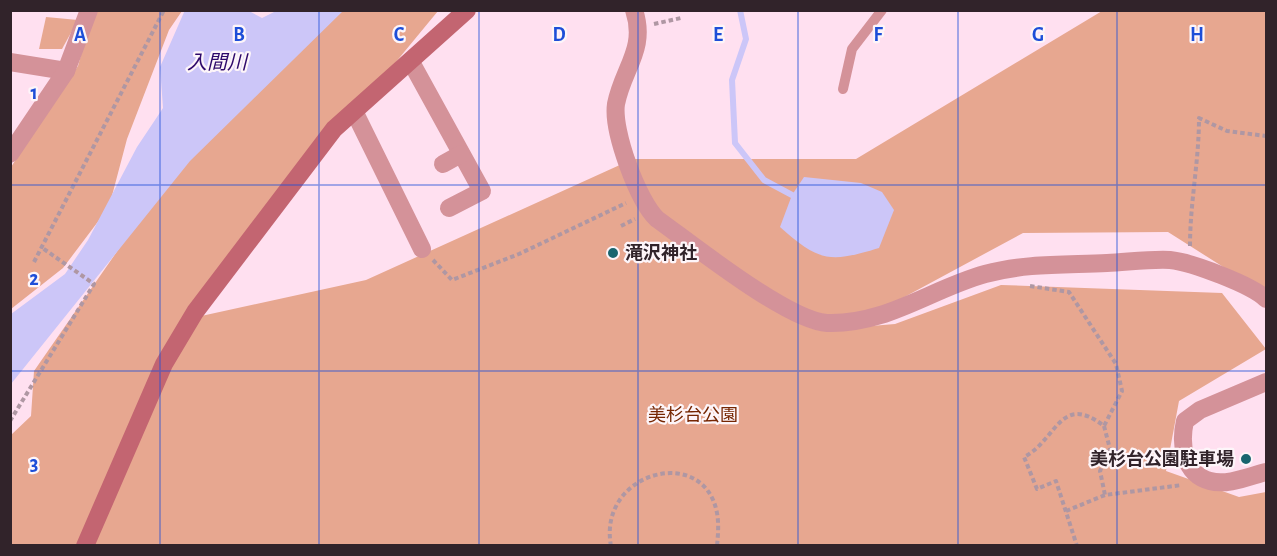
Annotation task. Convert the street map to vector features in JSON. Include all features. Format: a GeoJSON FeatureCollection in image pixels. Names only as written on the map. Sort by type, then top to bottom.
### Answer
{"type":"FeatureCollection","features":[{"type":"Feature","properties":{"kind":"street"},"geometry":{"type":"LineString","coordinates":[[10,154],[66,71],[89,10]]}},
{"type":"Feature","properties":{"kind":"street"},"geometry":{"type":"LineString","coordinates":[[84,546],[164,364],[195,312],[334,129],[467,10]]}},
{"type":"Feature","properties":{"kind":"street"},"geometry":{"type":"LineString","coordinates":[[637,19],[636,52],[616,105],[617,128],[644,203],[657,219],[784,307],[824,323],[866,320],[907,307],[953,285],[986,274],[1026,266],[1172,260],[1213,272],[1266,299]]}},
{"type":"Feature","properties":{"kind":"street"},"geometry":{"type":"LineString","coordinates":[[10,62],[66,71]]}},
{"type":"Feature","properties":{"kind":"street"},"geometry":{"type":"LineString","coordinates":[[411,62],[482,191],[449,208]]}},
{"type":"Feature","properties":{"kind":"street"},"geometry":{"type":"LineString","coordinates":[[354,111],[422,249]]}},
{"type":"Feature","properties":{"kind":"street"},"geometry":{"type":"LineString","coordinates":[[443,164],[461,154]]}},
{"type":"Feature","properties":{"kind":"street"},"geometry":{"type":"LineString","coordinates":[[1266,382],[1200,410],[1185,421],[1182,443],[1184,457],[1198,473],[1210,481],[1231,480],[1266,472]]}},
{"type":"Feature","properties":{"kind":"lane"},"geometry":{"type":"LineString","coordinates":[[843,89],[852,50],[882,10]]}},
{"type":"Feature","properties":{"kind":"path"},"geometry":{"type":"LineString","coordinates":[[34,262],[164,10]]}},
{"type":"Feature","properties":{"kind":"path"},"geometry":{"type":"LineString","coordinates":[[637,19],[681,18]]}},
{"type":"Feature","properties":{"kind":"path"},"geometry":{"type":"LineString","coordinates":[[1190,238],[1192,191],[1199,159],[1199,118],[1227,131],[1266,136]]}},
{"type":"Feature","properties":{"kind":"path"},"geometry":{"type":"LineString","coordinates":[[422,249],[452,280],[519,254],[618,207]]}},
{"type":"Feature","properties":{"kind":"path"},"geometry":{"type":"LineString","coordinates":[[10,421],[94,284],[42,247]]}},
{"type":"Feature","properties":{"kind":"path"},"geometry":{"type":"LineString","coordinates":[[1028,285],[1069,292],[1116,364],[1122,391],[1104,426]]}},
{"type":"Feature","properties":{"kind":"path"},"geometry":{"type":"LineString","coordinates":[[1077,546],[1056,482],[1038,489],[1024,457],[1036,451],[1055,425],[1066,417],[1080,413],[1092,417],[1104,426],[1110,449],[1100,471],[1100,481],[1105,495]]}},
{"type":"Feature","properties":{"kind":"path"},"geometry":{"type":"LineString","coordinates":[[610,546],[612,513],[621,496],[630,486],[644,479],[666,473],[692,478],[711,498],[717,511],[717,546]]}},
{"type":"Feature","properties":{"kind":"path"},"geometry":{"type":"LineString","coordinates":[[1066,511],[1105,495],[1210,481]]}},
{"type":"Feature","properties":{"kind":"green space"},"geometry":{"type":"Polygon","coordinates":[[[93,11],[182,11],[169,30],[127,139],[109,207],[63,268],[11,309],[11,167],[78,66],[93,11]]]}},
{"type":"Feature","properties":{"kind":"green space","name":"美杉台公園"},"geometry":{"type":"Polygon","coordinates":[[[284,11],[438,11],[183,320],[366,280],[633,159],[856,159],[1102,11],[1266,11],[1266,294],[1168,232],[1023,233],[847,328],[895,324],[1001,285],[1222,293],[1266,349],[1179,401],[1166,471],[1239,497],[1266,492],[1266,545],[11,546],[11,435],[31,416],[34,371],[284,11]]]}},
{"type":"Feature","properties":{"kind":"green space"},"geometry":{"type":"Polygon","coordinates":[[[46,17],[78,20],[62,49],[39,49],[46,17]]]}},
{"type":"Feature","properties":{"kind":"water","name":"入間川"},"geometry":{"type":"Polygon","coordinates":[[[185,10],[249,11],[262,18],[276,11],[343,11],[190,161],[11,384],[11,314],[65,274],[88,240],[137,147],[163,108],[160,67],[185,10]]]}},
{"type":"Feature","properties":{"kind":"water"},"geometry":{"type":"Polygon","coordinates":[[[804,177],[861,183],[882,192],[894,210],[879,248],[848,256],[826,256],[805,247],[780,227],[792,195],[804,177]]]}},
{"type":"Feature","properties":{"kind":"waterway"},"geometry":{"type":"LineString","coordinates":[[740,10],[746,39],[732,80],[735,143],[764,180],[792,195]]}},
{"type":"Feature","properties":{"kind":"place","name":"滝沢神社"},"geometry":{"type":"Point","coordinates":[613,253]}},
{"type":"Feature","properties":{"kind":"place","name":"美杉台公園駐車場"},"geometry":{"type":"Point","coordinates":[1246,459]}}]}
